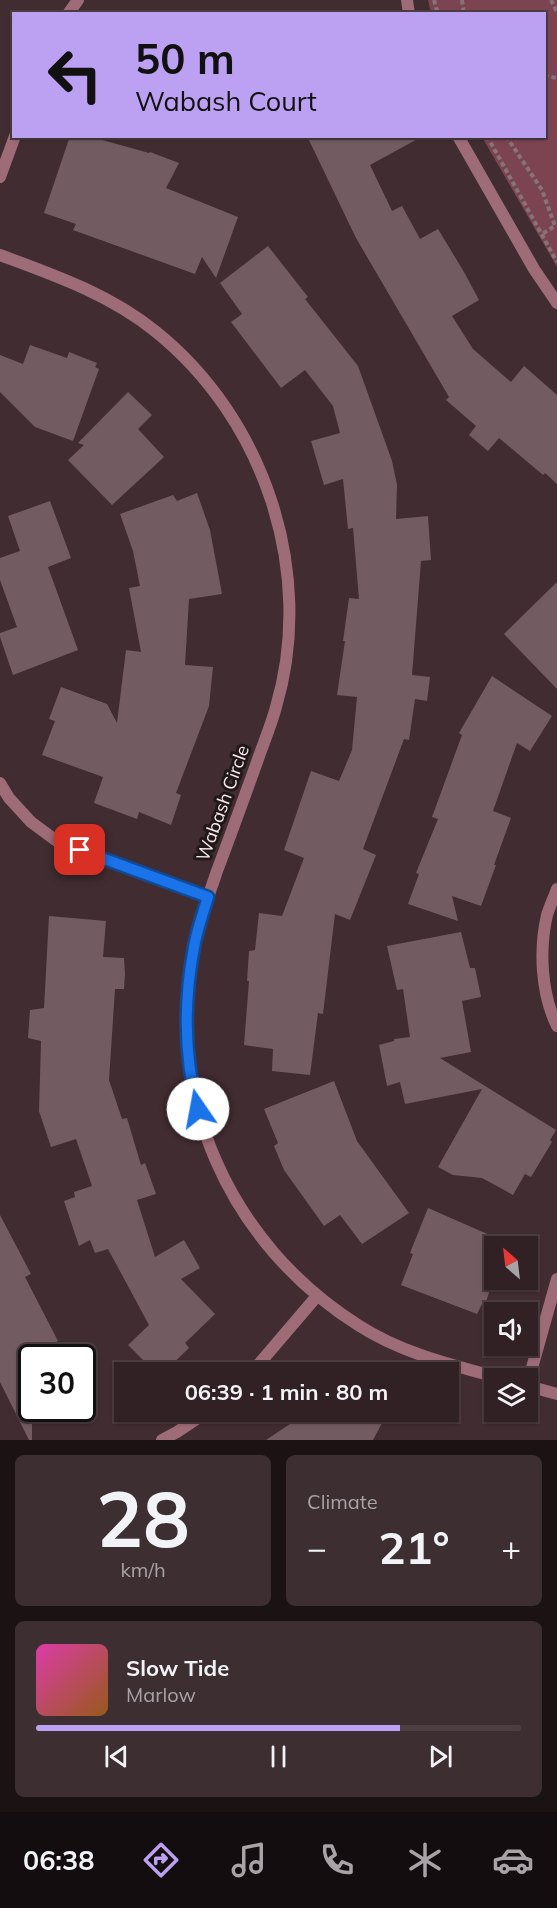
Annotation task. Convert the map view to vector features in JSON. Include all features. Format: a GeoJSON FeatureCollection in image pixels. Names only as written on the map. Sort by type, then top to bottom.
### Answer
{"type":"FeatureCollection","features":[{"type":"Feature","properties":{"kind":"street"},"geometry":{"type":"LineString","coordinates":[[0,177],[14,138]]}},
{"type":"Feature","properties":{"kind":"street"},"geometry":{"type":"LineString","coordinates":[[459,138],[534,269],[557,303]]}},
{"type":"Feature","properties":{"kind":"street","name":"Wabash Circle"},"geometry":{"type":"LineString","coordinates":[[0,255],[64,278],[107,299],[154,330],[195,368],[228,410],[253,452],[272,501],[284,549],[289,604],[287,654],[277,706],[208,897],[194,945],[187,996],[187,1045],[194,1093],[208,1142],[227,1187],[255,1231],[288,1270],[317,1296],[361,1327],[407,1350],[484,1374]]}},
{"type":"Feature","properties":{"kind":"street"},"geometry":{"type":"LineString","coordinates":[[0,783],[9,798],[31,822],[58,842],[208,897]]}},
{"type":"Feature","properties":{"kind":"street"},"geometry":{"type":"LineString","coordinates":[[557,889],[548,915],[543,953],[545,986],[557,1026]]}},
{"type":"Feature","properties":{"kind":"street"},"geometry":{"type":"LineString","coordinates":[[532,1368],[557,1279]]}},
{"type":"Feature","properties":{"kind":"street"},"geometry":{"type":"LineString","coordinates":[[261,1362],[317,1296]]}},
{"type":"Feature","properties":{"kind":"street"},"geometry":{"type":"LineString","coordinates":[[538,1387],[557,1394]]}},
{"type":"Feature","properties":{"kind":"street"},"geometry":{"type":"LineString","coordinates":[[162,1440],[192,1422]]}},
{"type":"Feature","properties":{"kind":"path"},"geometry":{"type":"LineString","coordinates":[[551,0],[557,12]]}},
{"type":"Feature","properties":{"kind":"path"},"geometry":{"type":"LineString","coordinates":[[488,138],[557,262]]}},
{"type":"Feature","properties":{"kind":"path"},"geometry":{"type":"LineString","coordinates":[[507,138],[542,190],[556,228],[542,234]]}},
{"type":"Feature","properties":{"kind":"shaded area"},"geometry":{"type":"Polygon","coordinates":[[[428,0],[557,0],[557,267],[483,138],[546,138],[546,12],[431,12],[428,0]]]}},
{"type":"Feature","properties":{"kind":"building"},"geometry":{"type":"Polygon","coordinates":[[[69,138],[95,138],[150,152],[179,163],[166,188],[238,217],[216,278],[202,257],[195,274],[73,230],[76,224],[44,213],[69,138]]]}},
{"type":"Feature","properties":{"kind":"building"},"geometry":{"type":"Polygon","coordinates":[[[308,138],[419,138],[370,165],[392,211],[402,206],[420,239],[438,229],[464,272],[479,300],[452,316],[473,349],[511,382],[524,366],[557,395],[557,484],[499,438],[488,451],[469,435],[476,426],[446,400],[449,397],[356,238],[308,138]]]}},
{"type":"Feature","properties":{"kind":"building"},"geometry":{"type":"Polygon","coordinates":[[[268,246],[308,297],[305,299],[358,366],[392,461],[397,485],[396,519],[428,516],[431,560],[421,561],[412,675],[430,677],[427,701],[415,699],[409,740],[404,739],[363,849],[376,855],[350,920],[335,914],[323,1014],[318,1013],[310,1075],[272,1071],[273,1049],[244,1045],[249,951],[255,950],[259,913],[282,916],[304,858],[284,850],[311,771],[339,781],[352,750],[357,697],[337,695],[349,598],[359,599],[353,528],[348,529],[343,479],[324,485],[311,441],[340,433],[333,406],[305,370],[281,388],[231,322],[242,314],[220,283],[268,246]]]}},
{"type":"Feature","properties":{"kind":"building"},"geometry":{"type":"Polygon","coordinates":[[[30,345],[67,358],[69,352],[97,363],[95,367],[99,369],[73,441],[35,427],[0,392],[0,355],[23,364],[30,345]]]}},
{"type":"Feature","properties":{"kind":"building"},"geometry":{"type":"Polygon","coordinates":[[[128,392],[152,415],[138,429],[164,457],[112,505],[68,460],[84,445],[78,443],[128,392]]]}},
{"type":"Feature","properties":{"kind":"building"},"geometry":{"type":"Polygon","coordinates":[[[197,493],[210,530],[222,594],[189,599],[185,665],[213,667],[209,706],[176,793],[181,795],[171,825],[139,812],[137,819],[94,803],[103,777],[42,755],[55,721],[49,719],[61,687],[107,704],[117,723],[126,650],[141,652],[129,588],[140,586],[133,551],[120,514],[173,495],[177,501],[197,493]]]}},
{"type":"Feature","properties":{"kind":"building"},"geometry":{"type":"Polygon","coordinates":[[[50,501],[71,558],[48,567],[78,650],[13,675],[0,637],[0,633],[17,627],[0,580],[0,558],[20,551],[8,516],[50,501]]]}},
{"type":"Feature","properties":{"kind":"building"},"geometry":{"type":"Polygon","coordinates":[[[557,582],[557,689],[504,634],[557,582]]]}},
{"type":"Feature","properties":{"kind":"building"},"geometry":{"type":"Polygon","coordinates":[[[492,676],[552,716],[530,751],[517,743],[493,811],[511,818],[494,865],[496,865],[481,906],[452,896],[458,921],[408,904],[419,874],[416,873],[438,819],[432,817],[462,735],[459,733],[492,676]]]}},
{"type":"Feature","properties":{"kind":"building"},"geometry":{"type":"Polygon","coordinates":[[[49,916],[106,921],[103,957],[124,958],[125,974],[124,989],[115,989],[109,1080],[122,1119],[127,1118],[141,1165],[145,1163],[156,1194],[137,1200],[155,1257],[184,1240],[200,1268],[181,1279],[215,1314],[185,1343],[189,1348],[174,1362],[145,1362],[128,1345],[149,1325],[108,1249],[95,1253],[90,1240],[79,1246],[64,1201],[75,1197],[74,1192],[92,1186],[76,1139],[51,1147],[39,1111],[41,1041],[28,1038],[30,1010],[44,1008],[49,916]]]}},
{"type":"Feature","properties":{"kind":"building"},"geometry":{"type":"Polygon","coordinates":[[[461,932],[470,968],[475,968],[481,997],[462,1001],[471,1052],[440,1058],[556,1130],[550,1140],[552,1142],[531,1177],[525,1174],[513,1195],[482,1178],[453,1175],[438,1167],[482,1089],[405,1104],[400,1082],[387,1086],[379,1045],[394,1041],[394,1039],[410,1037],[403,989],[397,990],[387,946],[461,932]]]}},
{"type":"Feature","properties":{"kind":"building"},"geometry":{"type":"Polygon","coordinates":[[[334,1081],[357,1141],[409,1213],[362,1244],[340,1215],[324,1226],[284,1170],[274,1146],[278,1143],[264,1109],[334,1081]]]}},
{"type":"Feature","properties":{"kind":"building"},"geometry":{"type":"Polygon","coordinates":[[[428,1208],[492,1236],[484,1236],[484,1290],[490,1290],[486,1302],[482,1304],[477,1314],[401,1285],[413,1254],[410,1253],[428,1208]]]}},
{"type":"Feature","properties":{"kind":"building"},"geometry":{"type":"Polygon","coordinates":[[[0,1215],[31,1274],[25,1277],[58,1341],[52,1344],[18,1344],[18,1418],[0,1382],[0,1215]]]}},
{"type":"Feature","properties":{"kind":"building"},"geometry":{"type":"Polygon","coordinates":[[[20,1422],[32,1422],[32,1440],[29,1440],[20,1422]]]}},
{"type":"Feature","properties":{"kind":"building"},"geometry":{"type":"Polygon","coordinates":[[[293,1422],[383,1422],[373,1440],[266,1440],[293,1422]]]}},
{"type":"Feature","properties":{"kind":"route"},"geometry":{"type":"LineString","coordinates":[[80,850],[208,897],[194,945],[187,996],[187,1045],[198,1109]]}}]}
